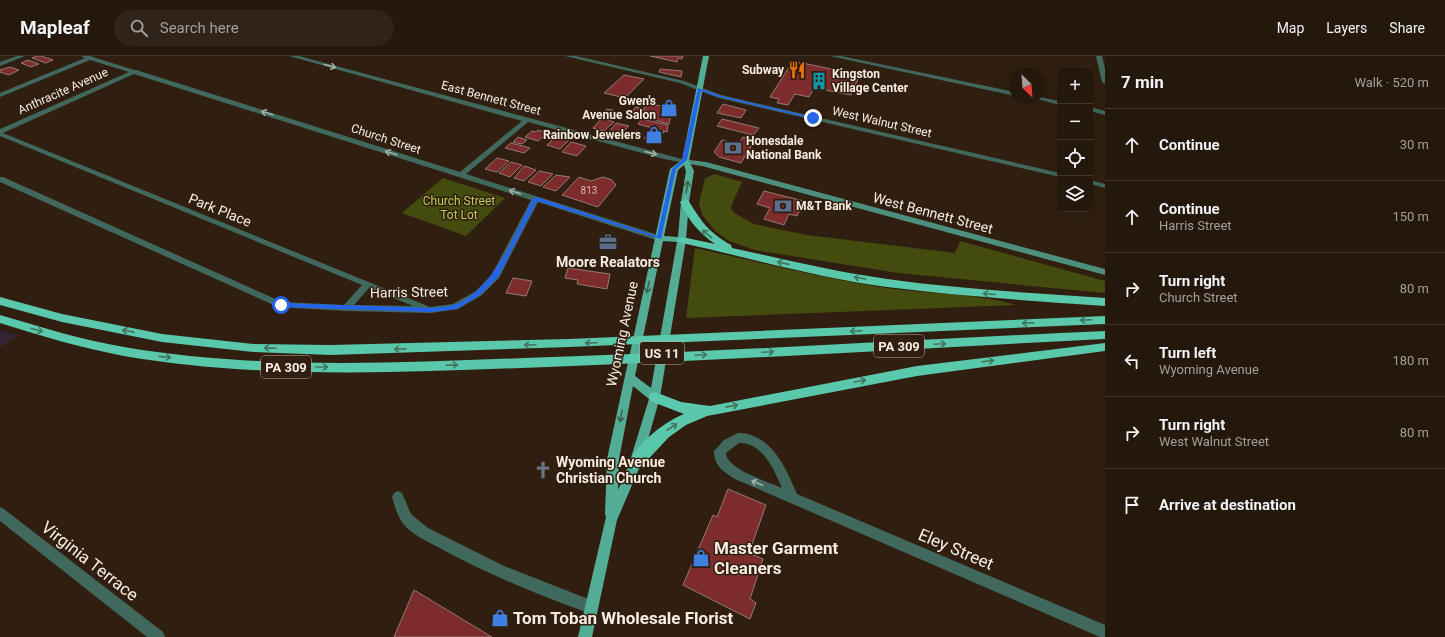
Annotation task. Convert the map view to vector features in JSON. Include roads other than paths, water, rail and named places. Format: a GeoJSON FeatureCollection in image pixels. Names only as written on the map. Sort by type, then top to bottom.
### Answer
{"type":"FeatureCollection","features":[{"type":"Feature","properties":{"kind":"highway"},"geometry":{"type":"LineString","coordinates":[[685,202],[694,221],[703,231],[718,242],[740,253]]}},
{"type":"Feature","properties":{"kind":"highway"},"geometry":{"type":"LineString","coordinates":[[682,240],[821,271],[886,283],[978,293],[1102,302]]}},
{"type":"Feature","properties":{"kind":"highway","name":"PA 309"},"geometry":{"type":"LineString","coordinates":[[0,301],[62,318],[162,338],[253,348],[338,350],[569,344],[1105,320]]}},
{"type":"Feature","properties":{"kind":"highway","name":"PA 309"},"geometry":{"type":"LineString","coordinates":[[0,320],[80,342],[134,353],[220,363],[289,367],[372,367],[578,361],[1105,335]]}},
{"type":"Feature","properties":{"kind":"highway"},"geometry":{"type":"LineString","coordinates":[[654,397],[681,408],[696,411],[710,410],[917,371],[1103,348]]}},
{"type":"Feature","properties":{"kind":"highway"},"geometry":{"type":"LineString","coordinates":[[635,464],[652,443],[670,428],[688,418],[710,410]]}},
{"type":"Feature","properties":{"kind":"main road","name":"Wyoming Avenue"},"geometry":{"type":"LineString","coordinates":[[585,637],[611,520],[635,464],[654,397],[682,240],[685,202],[690,171],[685,160],[706,56]]}},
{"type":"Feature","properties":{"kind":"main road","name":"Wyoming Avenue"},"geometry":{"type":"LineString","coordinates":[[611,520],[613,459],[628,378],[674,169],[685,160]]}},
{"type":"Feature","properties":{"kind":"main road","name":"Church Street"},"geometry":{"type":"LineString","coordinates":[[659,238],[682,240]]}},
{"type":"Feature","properties":{"kind":"main road"},"geometry":{"type":"LineString","coordinates":[[628,378],[654,397]]}},
{"type":"Feature","properties":{"kind":"street"},"geometry":{"type":"LineString","coordinates":[[0,64],[22,56]]}},
{"type":"Feature","properties":{"kind":"street","name":"East Bennett Street"},"geometry":{"type":"LineString","coordinates":[[292,56],[664,157],[685,160]]}},
{"type":"Feature","properties":{"kind":"street","name":"West Walnut Street"},"geometry":{"type":"LineString","coordinates":[[568,56],[680,81],[716,96],[1057,175]]}},
{"type":"Feature","properties":{"kind":"street"},"geometry":{"type":"LineString","coordinates":[[833,56],[1009,93]]}},
{"type":"Feature","properties":{"kind":"street"},"geometry":{"type":"LineString","coordinates":[[881,66],[885,56]]}},
{"type":"Feature","properties":{"kind":"street"},"geometry":{"type":"LineString","coordinates":[[1099,56],[1105,82]]}},
{"type":"Feature","properties":{"kind":"street"},"geometry":{"type":"LineString","coordinates":[[0,95],[87,57]]}},
{"type":"Feature","properties":{"kind":"street","name":"Church Street"},"geometry":{"type":"LineString","coordinates":[[87,57],[136,71],[659,238]]}},
{"type":"Feature","properties":{"kind":"street","name":"Anthracite Avenue"},"geometry":{"type":"LineString","coordinates":[[0,133],[136,71]]}},
{"type":"Feature","properties":{"kind":"street"},"geometry":{"type":"LineString","coordinates":[[1045,100],[1057,102]]}},
{"type":"Feature","properties":{"kind":"street"},"geometry":{"type":"LineString","coordinates":[[1093,110],[1105,113]]}},
{"type":"Feature","properties":{"kind":"street"},"geometry":{"type":"LineString","coordinates":[[461,175],[527,120]]}},
{"type":"Feature","properties":{"kind":"street","name":"Park Place"},"geometry":{"type":"LineString","coordinates":[[0,133],[431,310]]}},
{"type":"Feature","properties":{"kind":"street","name":"West Bennett Street"},"geometry":{"type":"LineString","coordinates":[[685,160],[1105,272]]}},
{"type":"Feature","properties":{"kind":"street","name":"Harris Street"},"geometry":{"type":"LineString","coordinates":[[0,179],[281,305],[346,308],[431,310],[455,307],[479,293],[496,276],[536,199]]}},
{"type":"Feature","properties":{"kind":"street"},"geometry":{"type":"LineString","coordinates":[[1093,183],[1105,186]]}},
{"type":"Feature","properties":{"kind":"street"},"geometry":{"type":"LineString","coordinates":[[346,308],[368,284]]}},
{"type":"Feature","properties":{"kind":"street","name":"Eley Street"},"geometry":{"type":"LineString","coordinates":[[793,498],[779,469],[760,444],[749,438],[738,438],[720,451],[720,459],[725,466],[739,475],[1105,632]]}},
{"type":"Feature","properties":{"kind":"street"},"geometry":{"type":"LineString","coordinates":[[398,497],[406,517],[424,532],[467,556],[511,576],[591,607]]}},
{"type":"Feature","properties":{"kind":"street","name":"Virginia Terrace"},"geometry":{"type":"LineString","coordinates":[[0,513],[158,637]]}},
{"type":"Feature","properties":{"kind":"place","name":"Subway"},"geometry":{"type":"Point","coordinates":[797,70]}},
{"type":"Feature","properties":{"kind":"place","name":"Kingston Village Center"},"geometry":{"type":"Point","coordinates":[819,81]}},
{"type":"Feature","properties":{"kind":"place","name":"Gwen's Avenue Salon"},"geometry":{"type":"Point","coordinates":[669,108]}},
{"type":"Feature","properties":{"kind":"place","name":"Rainbow Jewelers"},"geometry":{"type":"Point","coordinates":[654,135]}},
{"type":"Feature","properties":{"kind":"place","name":"Honesdale National Bank"},"geometry":{"type":"Point","coordinates":[733,148]}},
{"type":"Feature","properties":{"kind":"place","name":"M&T Bank"},"geometry":{"type":"Point","coordinates":[783,206]}},
{"type":"Feature","properties":{"kind":"place","name":"Moore Realators"},"geometry":{"type":"Point","coordinates":[608,242]}},
{"type":"Feature","properties":{"kind":"place","name":"Wyoming Avenue Christian Church"},"geometry":{"type":"Point","coordinates":[543,470]}},
{"type":"Feature","properties":{"kind":"place","name":"Master Garment Cleaners"},"geometry":{"type":"Point","coordinates":[701,558]}},
{"type":"Feature","properties":{"kind":"place","name":"Tom Toban Wholesale Florist"},"geometry":{"type":"Point","coordinates":[500,618]}},
{"type":"Feature","properties":{"kind":"park label","name":"Church Street Tot Lot"},"geometry":{"type":"Point","coordinates":[459,208]}}]}
